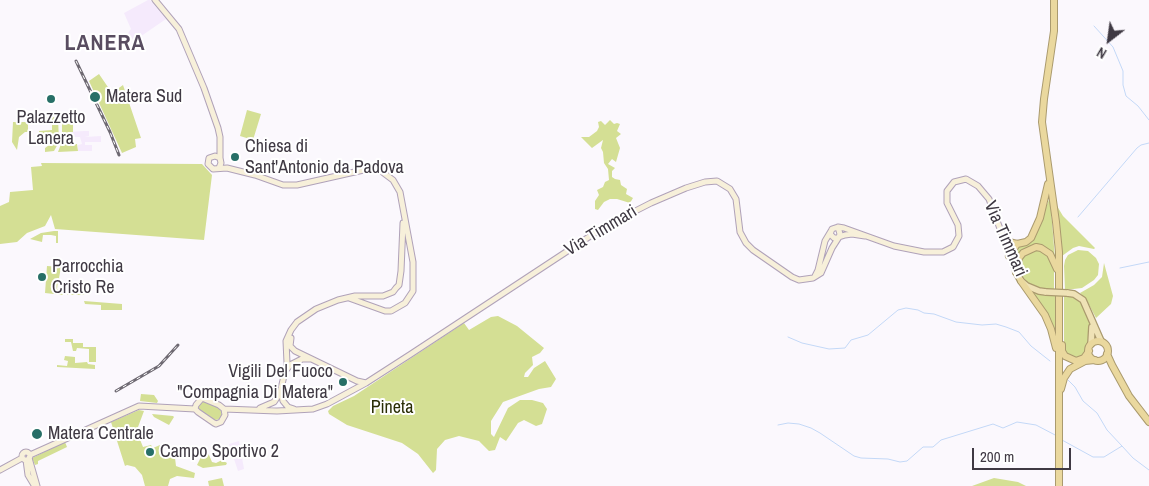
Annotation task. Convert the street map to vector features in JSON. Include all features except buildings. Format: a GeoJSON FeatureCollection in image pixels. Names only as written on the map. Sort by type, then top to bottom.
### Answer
{"type":"FeatureCollection","features":[{"type":"Feature","properties":{"kind":"highway"},"geometry":{"type":"LineString","coordinates":[[1054,0],[1054,31],[1042,114],[1056,222],[1059,275],[1059,486]]}},
{"type":"Feature","properties":{"kind":"highway"},"geometry":{"type":"LineString","coordinates":[[1002,237],[1009,242],[1017,244],[1026,242],[1030,238],[1036,228],[1047,194],[1049,173]]}},
{"type":"Feature","properties":{"kind":"highway"},"geometry":{"type":"LineString","coordinates":[[1009,256],[1017,244]]}},
{"type":"Feature","properties":{"kind":"highway"},"geometry":{"type":"LineString","coordinates":[[1016,272],[1018,258],[1023,253],[1036,247],[1050,254],[1054,259],[1059,275]]}},
{"type":"Feature","properties":{"kind":"highway"},"geometry":{"type":"LineString","coordinates":[[1021,281],[1051,328],[1058,354]]}},
{"type":"Feature","properties":{"kind":"highway"},"geometry":{"type":"LineString","coordinates":[[1059,322],[1062,331],[1062,351],[1065,356],[1076,362],[1084,358],[1095,342],[1101,341],[1107,346],[1116,374]]}},
{"type":"Feature","properties":{"kind":"highway"},"geometry":{"type":"LineString","coordinates":[[1090,348],[1090,356],[1110,366],[1129,396],[1149,422]]}},
{"type":"Feature","properties":{"kind":"highway"},"geometry":{"type":"LineString","coordinates":[[1059,416],[1061,388],[1064,378],[1070,370],[1078,364],[1098,360],[1108,354]]}},
{"type":"Feature","properties":{"kind":"main road"},"geometry":{"type":"LineString","coordinates":[[155,0],[174,20],[184,39],[215,117],[220,137],[219,168]]}},
{"type":"Feature","properties":{"kind":"main road"},"geometry":{"type":"LineString","coordinates":[[220,144],[213,156],[208,159],[208,166],[212,169],[227,168],[283,185],[297,186],[355,171],[375,169],[388,175],[397,186],[414,271],[414,285],[410,297],[401,307],[391,312],[385,312],[349,298]]}},
{"type":"Feature","properties":{"kind":"main road"},"geometry":{"type":"LineString","coordinates":[[213,156],[255,175]]}},
{"type":"Feature","properties":{"kind":"main road","name":"Via Timmari"},"geometry":{"type":"LineString","coordinates":[[865,236],[894,246],[924,252],[943,252],[953,247],[959,236],[958,225],[947,204],[947,191],[954,182],[966,179],[978,186],[988,199],[1009,256],[1021,281],[1033,289],[1074,294],[1083,300],[1090,315]]}},
{"type":"Feature","properties":{"kind":"main road","name":"Via Timmari"},"geometry":{"type":"LineString","coordinates":[[295,410],[321,407],[366,382],[604,227],[651,203],[686,188],[710,181],[723,183],[733,193],[736,201],[740,232],[746,243],[753,250],[792,277],[799,280],[813,278]]}},
{"type":"Feature","properties":{"kind":"main road"},"geometry":{"type":"LineString","coordinates":[[256,410],[274,402],[280,393],[288,357],[286,341],[291,330],[300,320],[316,309],[338,300],[384,296],[393,292],[399,285],[403,212]]}},
{"type":"Feature","properties":{"kind":"main road"},"geometry":{"type":"LineString","coordinates":[[813,278],[821,273],[839,237],[840,231],[838,227]]}},
{"type":"Feature","properties":{"kind":"main road"},"geometry":{"type":"LineString","coordinates":[[813,278],[818,270],[825,241],[831,231],[838,227],[865,236]]}},
{"type":"Feature","properties":{"kind":"main road"},"geometry":{"type":"LineString","coordinates":[[831,231],[832,237],[836,238],[852,234],[865,236]]}},
{"type":"Feature","properties":{"kind":"main road"},"geometry":{"type":"LineString","coordinates":[[1090,315],[1101,341]]}},
{"type":"Feature","properties":{"kind":"main road"},"geometry":{"type":"LineString","coordinates":[[1090,315],[1092,331],[1090,348]]}},
{"type":"Feature","properties":{"kind":"main road"},"geometry":{"type":"LineString","coordinates":[[300,320],[289,342],[295,351],[353,379],[366,382]]}},
{"type":"Feature","properties":{"kind":"main road"},"geometry":{"type":"LineString","coordinates":[[285,371],[290,364],[302,359],[318,361]]}},
{"type":"Feature","properties":{"kind":"main road"},"geometry":{"type":"LineString","coordinates":[[352,390],[355,384],[353,379]]}},
{"type":"Feature","properties":{"kind":"main road"},"geometry":{"type":"LineString","coordinates":[[282,386],[282,401],[288,407],[295,410]]}},
{"type":"Feature","properties":{"kind":"main road"},"geometry":{"type":"LineString","coordinates":[[195,408],[202,398],[214,402],[224,409],[295,410]]}},
{"type":"Feature","properties":{"kind":"main road"},"geometry":{"type":"LineString","coordinates":[[0,470],[140,406],[195,408],[216,424],[224,419],[224,409]]}},
{"type":"Feature","properties":{"kind":"main road"},"geometry":{"type":"LineString","coordinates":[[27,458],[28,475],[35,486]]}},
{"type":"Feature","properties":{"kind":"shaded area"},"geometry":{"type":"Polygon","coordinates":[[[148,0],[166,19],[134,41],[128,33],[131,29],[124,13],[148,0]]]}},
{"type":"Feature","properties":{"kind":"shaded area"},"geometry":{"type":"Polygon","coordinates":[[[89,131],[89,136],[85,137],[101,136],[101,142],[85,142],[85,145],[92,145],[92,151],[78,151],[78,145],[82,144],[80,137],[74,137],[74,141],[66,141],[68,132],[89,131]]]}},
{"type":"Feature","properties":{"kind":"shaded area"},"geometry":{"type":"Polygon","coordinates":[[[239,441],[244,469],[238,471],[229,444],[239,441]]]}},
{"type":"Feature","properties":{"kind":"green space"},"geometry":{"type":"Polygon","coordinates":[[[99,74],[112,93],[123,85],[141,138],[135,139],[136,147],[122,153],[89,81],[99,74]]]}},
{"type":"Feature","properties":{"kind":"green space"},"geometry":{"type":"Polygon","coordinates":[[[247,110],[261,114],[253,140],[240,136],[247,110]]]}},
{"type":"Feature","properties":{"kind":"green space"},"geometry":{"type":"Polygon","coordinates":[[[58,117],[59,142],[54,151],[45,152],[45,148],[52,143],[52,136],[39,136],[39,131],[52,130],[52,120],[35,121],[31,120],[31,118],[58,117]]]}},
{"type":"Feature","properties":{"kind":"green space"},"geometry":{"type":"Polygon","coordinates":[[[610,120],[614,124],[620,124],[617,131],[621,134],[616,138],[620,148],[616,162],[612,159],[608,164],[615,168],[612,171],[612,177],[620,180],[621,185],[627,189],[626,194],[633,198],[630,203],[610,199],[604,202],[598,210],[595,209],[595,201],[599,195],[597,190],[603,187],[605,182],[609,180],[608,169],[604,163],[601,148],[603,140],[592,148],[581,137],[589,137],[597,131],[599,127],[598,122],[601,121],[605,125],[610,120]]]}},
{"type":"Feature","properties":{"kind":"green space"},"geometry":{"type":"Polygon","coordinates":[[[13,122],[28,122],[28,132],[19,137],[17,150],[12,142],[13,122]]]}},
{"type":"Feature","properties":{"kind":"green space"},"geometry":{"type":"Polygon","coordinates":[[[62,124],[73,124],[73,132],[68,132],[66,141],[62,141],[62,124]]]}},
{"type":"Feature","properties":{"kind":"green space"},"geometry":{"type":"Polygon","coordinates":[[[61,144],[77,144],[78,151],[58,152],[61,144]]]}},
{"type":"Feature","properties":{"kind":"green space"},"geometry":{"type":"Polygon","coordinates":[[[41,163],[202,164],[212,175],[204,240],[55,229],[51,215],[45,226],[27,233],[17,242],[0,244],[0,206],[9,202],[10,192],[33,190],[31,167],[42,166],[41,163]]]}},
{"type":"Feature","properties":{"kind":"green space"},"geometry":{"type":"Polygon","coordinates":[[[1050,197],[1055,259],[1036,246],[1015,263],[1012,255],[1039,225],[1050,197]]]}},
{"type":"Feature","properties":{"kind":"green space"},"geometry":{"type":"Polygon","coordinates":[[[1057,206],[1063,216],[1094,249],[1079,246],[1062,256],[1057,206]]]}},
{"type":"Feature","properties":{"kind":"green space"},"geometry":{"type":"Polygon","coordinates":[[[58,231],[58,243],[56,243],[56,236],[51,235],[43,235],[42,242],[30,239],[41,233],[58,231]]]}},
{"type":"Feature","properties":{"kind":"green space"},"geometry":{"type":"Polygon","coordinates":[[[1033,250],[1045,252],[1054,267],[1054,290],[1034,287],[1018,271],[1023,255],[1033,250]]]}},
{"type":"Feature","properties":{"kind":"green space"},"geometry":{"type":"Polygon","coordinates":[[[1078,250],[1088,251],[1096,258],[1099,264],[1098,275],[1082,288],[1065,290],[1065,260],[1068,255],[1078,250]]]}},
{"type":"Feature","properties":{"kind":"green space"},"geometry":{"type":"Polygon","coordinates":[[[1104,263],[1113,296],[1111,304],[1096,318],[1086,299],[1080,293],[1094,285],[1102,277],[1104,263]]]}},
{"type":"Feature","properties":{"kind":"green space"},"geometry":{"type":"Polygon","coordinates":[[[47,266],[61,267],[59,278],[61,281],[58,281],[57,289],[62,290],[62,286],[65,289],[63,295],[45,293],[47,266]]]}},
{"type":"Feature","properties":{"kind":"green space"},"geometry":{"type":"Polygon","coordinates":[[[75,282],[86,284],[84,295],[67,295],[69,291],[74,291],[73,285],[75,282]]]}},
{"type":"Feature","properties":{"kind":"green space"},"geometry":{"type":"Polygon","coordinates":[[[1032,292],[1055,296],[1056,334],[1032,292]]]}},
{"type":"Feature","properties":{"kind":"green space"},"geometry":{"type":"Polygon","coordinates":[[[1064,296],[1071,296],[1081,302],[1089,319],[1091,339],[1085,354],[1076,359],[1068,356],[1064,349],[1064,296]]]}},
{"type":"Feature","properties":{"kind":"green space"},"geometry":{"type":"Polygon","coordinates":[[[84,301],[122,304],[122,310],[101,310],[101,305],[85,304],[84,301]]]}},
{"type":"Feature","properties":{"kind":"green space","name":"Pineta"},"geometry":{"type":"Polygon","coordinates":[[[498,316],[517,326],[544,348],[540,353],[532,357],[533,365],[525,373],[524,377],[528,377],[534,368],[545,361],[556,379],[551,387],[539,389],[503,402],[491,421],[491,434],[494,437],[508,408],[520,400],[532,400],[543,403],[547,409],[542,424],[536,426],[524,420],[518,423],[506,441],[500,437],[495,450],[489,451],[479,441],[459,436],[445,440],[437,449],[436,470],[433,473],[418,454],[402,443],[347,425],[329,414],[328,411],[333,406],[354,396],[464,323],[469,330],[491,317],[498,316]]]}},
{"type":"Feature","properties":{"kind":"green space"},"geometry":{"type":"Polygon","coordinates":[[[65,339],[73,339],[73,343],[83,343],[83,347],[96,347],[96,362],[89,362],[89,349],[77,348],[76,351],[73,351],[71,342],[65,342],[65,339]]]}},
{"type":"Feature","properties":{"kind":"green space"},"geometry":{"type":"Polygon","coordinates":[[[65,356],[75,357],[75,363],[87,362],[88,364],[95,365],[95,369],[57,367],[57,365],[67,366],[68,361],[64,360],[65,356]]]}},
{"type":"Feature","properties":{"kind":"green space"},"geometry":{"type":"Polygon","coordinates":[[[141,394],[154,395],[158,401],[157,403],[140,401],[141,394]]]}},
{"type":"Feature","properties":{"kind":"green space"},"geometry":{"type":"Polygon","coordinates":[[[204,400],[220,408],[222,415],[219,419],[212,419],[199,409],[199,405],[204,400]]]}},
{"type":"Feature","properties":{"kind":"green space"},"geometry":{"type":"Polygon","coordinates":[[[139,410],[144,411],[138,427],[143,447],[151,445],[153,448],[160,445],[165,455],[163,457],[167,458],[169,455],[180,453],[181,457],[175,458],[176,466],[195,473],[194,478],[177,476],[170,479],[168,486],[145,486],[142,475],[135,467],[125,466],[111,422],[139,410]]]}},
{"type":"Feature","properties":{"kind":"green space"},"geometry":{"type":"Polygon","coordinates":[[[152,414],[173,416],[174,417],[169,425],[152,414]]]}},
{"type":"Feature","properties":{"kind":"green space"},"geometry":{"type":"Polygon","coordinates":[[[65,442],[67,447],[38,461],[38,464],[35,465],[32,458],[65,442]]]}},
{"type":"Feature","properties":{"kind":"green space"},"geometry":{"type":"Polygon","coordinates":[[[207,453],[212,462],[216,463],[222,460],[227,463],[226,465],[203,468],[197,465],[201,457],[204,458],[207,453]]]}},
{"type":"Feature","properties":{"kind":"green space"},"geometry":{"type":"Polygon","coordinates":[[[222,478],[224,486],[209,486],[208,481],[222,478]]]}},
{"type":"Feature","properties":{"kind":"green space"},"geometry":{"type":"Polygon","coordinates":[[[994,478],[1018,482],[1026,486],[972,486],[994,478]]]}},
{"type":"Feature","properties":{"kind":"waterway"},"geometry":{"type":"LineString","coordinates":[[1094,26],[1113,47],[1123,71],[1123,85],[1126,96],[1138,106],[1149,120]]}},
{"type":"Feature","properties":{"kind":"waterway"},"geometry":{"type":"LineString","coordinates":[[1078,217],[1137,148],[1149,143]]}},
{"type":"Feature","properties":{"kind":"waterway"},"geometry":{"type":"LineString","coordinates":[[1120,268],[1149,262]]}},
{"type":"Feature","properties":{"kind":"waterway"},"geometry":{"type":"LineString","coordinates":[[788,337],[802,343],[829,349],[845,348],[851,340],[868,335],[898,310],[906,308],[934,314],[956,322],[982,325],[996,324],[1006,327],[1019,332],[1031,346],[1050,361]]}},
{"type":"Feature","properties":{"kind":"waterway"},"geometry":{"type":"LineString","coordinates":[[1068,380],[1075,387],[1083,401],[1097,413],[1107,430],[1122,446]]}},
{"type":"Feature","properties":{"kind":"waterway"},"geometry":{"type":"LineString","coordinates":[[778,425],[788,423],[811,428],[854,456],[900,462],[907,461],[923,447],[933,447],[941,440],[993,424],[1003,428],[1017,422],[1036,425],[1057,436]]}},
{"type":"Feature","properties":{"kind":"waterway"},"geometry":{"type":"LineString","coordinates":[[1062,440],[1093,457],[1104,457],[1122,446],[1133,458],[1149,470]]}},
{"type":"Feature","properties":{"kind":"railway"},"geometry":{"type":"LineString","coordinates":[[76,61],[119,155]]}},
{"type":"Feature","properties":{"kind":"railway"},"geometry":{"type":"LineString","coordinates":[[116,391],[159,366],[178,345]]}},
{"type":"Feature","properties":{"kind":"place","name":"Matera Sud"},"geometry":{"type":"Point","coordinates":[95,97]}},
{"type":"Feature","properties":{"kind":"place","name":"Palazzetto Lanera"},"geometry":{"type":"Point","coordinates":[51,99]}},
{"type":"Feature","properties":{"kind":"place","name":"Chiesa di Sant'Antonio da Padova"},"geometry":{"type":"Point","coordinates":[235,157]}},
{"type":"Feature","properties":{"kind":"place","name":"Parrocchia Cristo Re"},"geometry":{"type":"Point","coordinates":[42,277]}},
{"type":"Feature","properties":{"kind":"place","name":"Vigili Del Fuoco \"Compagnia Di Matera\""},"geometry":{"type":"Point","coordinates":[343,382]}},
{"type":"Feature","properties":{"kind":"place","name":"Matera Centrale"},"geometry":{"type":"Point","coordinates":[37,434]}},
{"type":"Feature","properties":{"kind":"place","name":"Campo Sportivo 2"},"geometry":{"type":"Point","coordinates":[150,452]}},
{"type":"Feature","properties":{"kind":"district","name":"LANERA"},"geometry":{"type":"Point","coordinates":[105,44]}}]}
